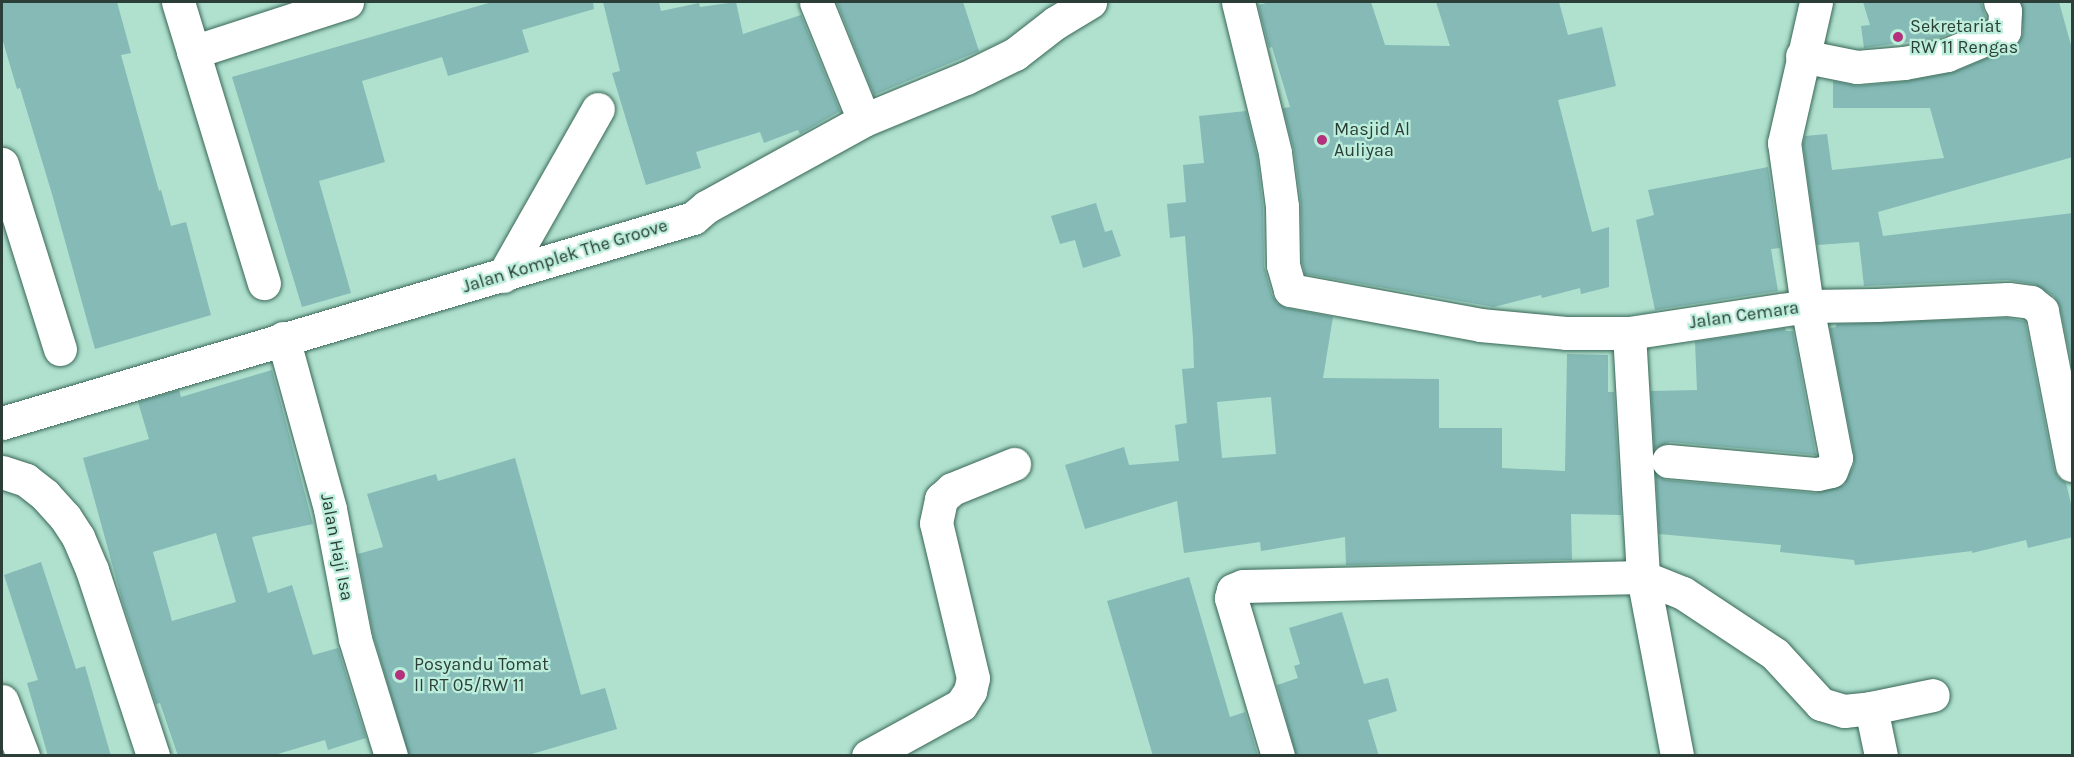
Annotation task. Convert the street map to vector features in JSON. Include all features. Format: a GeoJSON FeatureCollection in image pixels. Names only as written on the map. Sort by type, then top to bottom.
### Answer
{"type":"FeatureCollection","features":[{"type":"Feature","properties":{"kind":"street"},"geometry":{"type":"LineString","coordinates":[[178,2],[264,283]]}},
{"type":"Feature","properties":{"kind":"street"},"geometry":{"type":"LineString","coordinates":[[193,52],[347,2]]}},
{"type":"Feature","properties":{"kind":"street"},"geometry":{"type":"LineString","coordinates":[[816,2],[864,120]]}},
{"type":"Feature","properties":{"kind":"street","name":"Jalan Komplek The Groove"},"geometry":{"type":"LineString","coordinates":[[2,423],[693,218],[706,207],[864,120],[966,78],[1015,54],[1063,17],[1090,2]]}},
{"type":"Feature","properties":{"kind":"street","name":"Jalan Cemara"},"geometry":{"type":"LineString","coordinates":[[1238,2],[1275,153],[1282,206],[1283,265],[1290,290],[1480,325],[1566,333],[1629,333],[1807,306],[1784,143],[1816,2]]}},
{"type":"Feature","properties":{"kind":"street"},"geometry":{"type":"LineString","coordinates":[[1809,2],[1816,2]]}},
{"type":"Feature","properties":{"kind":"street"},"geometry":{"type":"LineString","coordinates":[[1802,56],[1857,67],[1904,63],[1947,55],[2004,31],[2004,11],[2000,2]]}},
{"type":"Feature","properties":{"kind":"street"},"geometry":{"type":"LineString","coordinates":[[503,276],[598,109]]}},
{"type":"Feature","properties":{"kind":"street"},"geometry":{"type":"LineString","coordinates":[[2,164],[60,349]]}},
{"type":"Feature","properties":{"kind":"street"},"geometry":{"type":"LineString","coordinates":[[1668,461],[1817,474],[1831,471],[1836,458],[1807,306],[2008,299],[2031,302],[2042,311],[2073,465]]}},
{"type":"Feature","properties":{"kind":"street"},"geometry":{"type":"LineString","coordinates":[[1629,333],[1643,577],[1677,756]]}},
{"type":"Feature","properties":{"kind":"street","name":"Jalan Haji Isa"},"geometry":{"type":"LineString","coordinates":[[283,338],[330,509],[354,639],[391,756]]}},
{"type":"Feature","properties":{"kind":"street"},"geometry":{"type":"LineString","coordinates":[[868,756],[961,705],[970,691],[973,678],[936,523],[941,499],[952,489],[1014,464]]}},
{"type":"Feature","properties":{"kind":"street"},"geometry":{"type":"LineString","coordinates":[[2,472],[26,480],[45,495],[65,517],[78,537],[92,570],[153,756]]}},
{"type":"Feature","properties":{"kind":"street"},"geometry":{"type":"LineString","coordinates":[[1278,756],[1231,598],[1233,590],[1243,586],[1643,577],[1683,593],[1774,654],[1821,704],[1844,711],[1871,708],[1933,695]]}},
{"type":"Feature","properties":{"kind":"street"},"geometry":{"type":"LineString","coordinates":[[2,701],[22,756]]}},
{"type":"Feature","properties":{"kind":"street"},"geometry":{"type":"LineString","coordinates":[[1871,708],[1881,756]]}},
{"type":"Feature","properties":{"kind":"building"},"geometry":{"type":"Polygon","coordinates":[[[2,2],[117,2],[131,53],[121,55],[159,191],[161,190],[171,226],[186,222],[211,315],[95,349],[52,194],[20,88],[17,89],[2,38],[2,2]]]}},
{"type":"Feature","properties":{"kind":"building"},"geometry":{"type":"Polygon","coordinates":[[[492,2],[593,2],[594,9],[522,30],[529,52],[448,76],[442,57],[362,81],[385,162],[319,181],[351,293],[302,307],[232,77],[492,2]]]}},
{"type":"Feature","properties":{"kind":"building"},"geometry":{"type":"Polygon","coordinates":[[[603,2],[659,2],[661,11],[699,3],[700,7],[736,2],[743,34],[801,15],[840,111],[800,134],[798,130],[764,143],[760,132],[696,152],[701,168],[646,185],[612,73],[620,71],[603,2]]]}},
{"type":"Feature","properties":{"kind":"building"},"geometry":{"type":"Polygon","coordinates":[[[963,2],[979,51],[874,95],[837,3],[963,2]]]}},
{"type":"Feature","properties":{"kind":"building"},"geometry":{"type":"Polygon","coordinates":[[[1270,2],[1371,2],[1385,45],[1450,46],[1436,2],[1559,2],[1568,35],[1602,27],[1616,86],[1558,100],[1592,232],[1609,227],[1609,287],[1581,294],[1580,288],[1494,307],[1305,274],[1302,262],[1301,204],[1294,150],[1283,108],[1290,107],[1272,47],[1269,48],[1258,5],[1270,2]]]}},
{"type":"Feature","properties":{"kind":"building"},"geometry":{"type":"Polygon","coordinates":[[[1863,2],[1981,2],[1986,18],[1942,37],[1864,48],[1861,26],[1870,25],[1863,2]]]}},
{"type":"Feature","properties":{"kind":"building"},"geometry":{"type":"Polygon","coordinates":[[[2021,2],[2059,2],[2073,52],[2073,157],[1878,212],[1883,236],[2073,213],[2073,370],[2060,307],[2054,296],[2034,284],[2007,280],[1864,286],[1859,242],[1817,245],[1803,144],[1805,136],[1827,134],[1832,170],[1944,158],[1930,108],[1833,108],[1833,81],[1858,86],[1907,81],[1954,72],[2011,48],[2019,42],[2023,33],[2021,2]]]}},
{"type":"Feature","properties":{"kind":"building"},"geometry":{"type":"Polygon","coordinates":[[[1246,111],[1257,156],[1263,207],[1264,266],[1272,295],[1277,303],[1286,308],[1333,317],[1323,378],[1439,379],[1439,428],[1502,428],[1502,468],[1565,471],[1567,354],[1608,355],[1608,392],[1614,392],[1621,515],[1571,514],[1572,560],[1346,565],[1345,537],[1261,551],[1260,542],[1184,553],[1177,501],[1085,529],[1065,465],[1124,447],[1129,465],[1179,461],[1175,425],[1187,423],[1182,369],[1194,368],[1193,338],[1185,236],[1170,238],[1167,204],[1186,202],[1183,165],[1204,163],[1199,116],[1246,111]],[[1271,397],[1217,402],[1222,458],[1276,454],[1271,397]]]}},
{"type":"Feature","properties":{"kind":"building"},"geometry":{"type":"Polygon","coordinates":[[[1768,167],[1780,248],[1771,249],[1778,291],[1655,310],[1636,220],[1654,215],[1648,190],[1768,167]]]}},
{"type":"Feature","properties":{"kind":"building"},"geometry":{"type":"Polygon","coordinates":[[[1096,203],[1105,232],[1112,230],[1121,256],[1083,268],[1075,240],[1060,244],[1051,216],[1096,203]]]}},
{"type":"Feature","properties":{"kind":"building"},"geometry":{"type":"Polygon","coordinates":[[[2007,318],[2025,321],[2054,469],[2058,477],[2066,483],[2073,512],[2073,537],[2028,548],[2026,540],[1972,553],[1972,551],[1855,565],[1854,560],[1780,552],[1781,545],[1659,534],[1656,475],[1666,480],[1815,493],[1844,485],[1854,465],[1854,454],[1830,328],[1836,327],[1836,324],[2007,318]]]}},
{"type":"Feature","properties":{"kind":"building"},"geometry":{"type":"Polygon","coordinates":[[[1785,328],[1786,331],[1793,331],[1816,455],[1670,442],[1654,449],[1651,391],[1697,390],[1695,342],[1785,328]]]}},
{"type":"Feature","properties":{"kind":"building"},"geometry":{"type":"Polygon","coordinates":[[[272,370],[313,524],[252,537],[268,593],[292,585],[313,655],[338,648],[366,738],[328,750],[325,740],[271,756],[178,756],[160,703],[156,704],[122,600],[83,458],[149,439],[138,402],[179,390],[181,397],[272,370]],[[216,533],[153,552],[172,621],[236,602],[216,533]]]}},
{"type":"Feature","properties":{"kind":"building"},"geometry":{"type":"Polygon","coordinates":[[[515,458],[581,695],[605,688],[617,729],[525,756],[409,756],[373,634],[358,554],[383,547],[367,494],[436,474],[438,481],[515,458]]]}},
{"type":"Feature","properties":{"kind":"building"},"geometry":{"type":"Polygon","coordinates":[[[41,562],[76,669],[85,666],[111,756],[48,756],[27,683],[38,680],[4,575],[41,562]]]}},
{"type":"Feature","properties":{"kind":"building"},"geometry":{"type":"Polygon","coordinates":[[[1189,577],[1230,717],[1245,712],[1258,756],[1153,756],[1107,601],[1189,577]]]}},
{"type":"Feature","properties":{"kind":"building"},"geometry":{"type":"Polygon","coordinates":[[[1342,612],[1364,684],[1388,678],[1397,711],[1368,720],[1379,756],[1296,756],[1277,685],[1298,678],[1294,666],[1300,664],[1289,628],[1342,612]]]}},
{"type":"Feature","properties":{"kind":"place","name":"Sekretariat RW 11 Rengas"},"geometry":{"type":"Point","coordinates":[1898,37]}},
{"type":"Feature","properties":{"kind":"place","name":"Masjid Al Auliyaa"},"geometry":{"type":"Point","coordinates":[1322,140]}},
{"type":"Feature","properties":{"kind":"place","name":"Posyandu Tomat II RT 05/RW 11"},"geometry":{"type":"Point","coordinates":[400,675]}}]}
